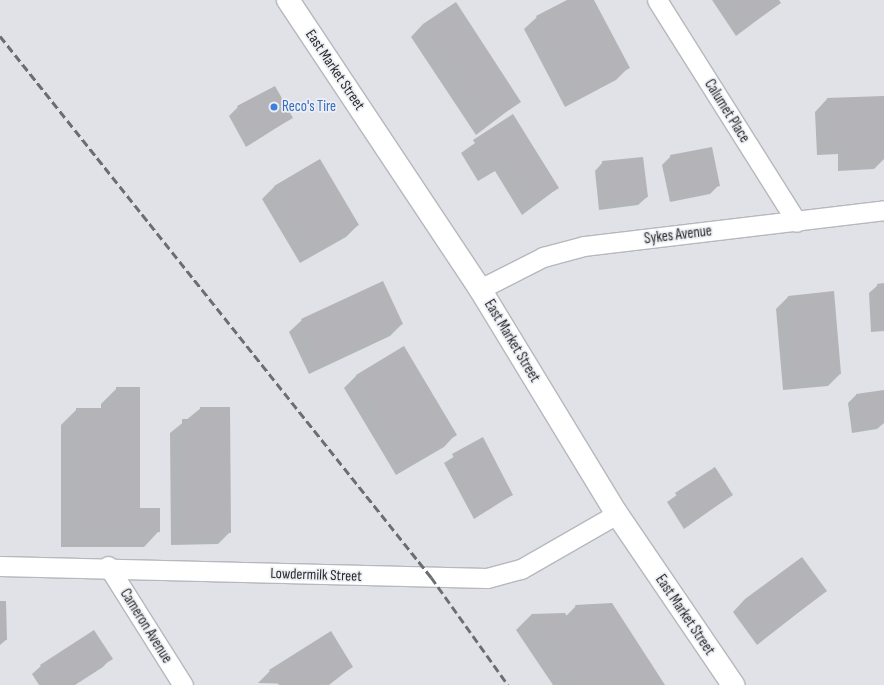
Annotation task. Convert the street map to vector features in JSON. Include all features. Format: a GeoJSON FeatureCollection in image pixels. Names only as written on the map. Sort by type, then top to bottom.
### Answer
{"type":"FeatureCollection","features":[{"type":"Feature","properties":{"kind":"main road","name":"East Market Street"},"geometry":{"type":"LineString","coordinates":[[288,0],[480,289],[617,514],[733,685]]}},
{"type":"Feature","properties":{"kind":"street","name":"Calumet Place"},"geometry":{"type":"LineString","coordinates":[[657,0],[797,222]]}},
{"type":"Feature","properties":{"kind":"street","name":"Sykes Avenue"},"geometry":{"type":"LineString","coordinates":[[480,289],[543,257],[584,246],[797,222],[884,210]]}},
{"type":"Feature","properties":{"kind":"street","name":"Lowdermilk Street"},"geometry":{"type":"LineString","coordinates":[[0,566],[108,566],[307,576],[488,578],[522,569],[617,514]]}},
{"type":"Feature","properties":{"kind":"street","name":"Cameron Avenue"},"geometry":{"type":"LineString","coordinates":[[108,566],[183,685]]}},
{"type":"Feature","properties":{"kind":"building"},"geometry":{"type":"Polygon","coordinates":[[[567,0],[594,0],[630,68],[578,95],[536,16],[567,0]]]}},
{"type":"Feature","properties":{"kind":"building"},"geometry":{"type":"Polygon","coordinates":[[[726,0],[779,0],[781,3],[745,28],[726,0]]]}},
{"type":"Feature","properties":{"kind":"building"},"geometry":{"type":"Polygon","coordinates":[[[456,2],[521,102],[488,124],[423,24],[456,2]]]}},
{"type":"Feature","properties":{"kind":"building"},"geometry":{"type":"Polygon","coordinates":[[[275,86],[293,118],[255,139],[237,106],[275,86]]]}},
{"type":"Feature","properties":{"kind":"building"},"geometry":{"type":"Polygon","coordinates":[[[884,96],[884,157],[850,159],[850,142],[829,143],[827,98],[884,96]]]}},
{"type":"Feature","properties":{"kind":"building"},"geometry":{"type":"Polygon","coordinates":[[[513,114],[559,188],[534,203],[507,159],[491,169],[473,140],[513,114]]]}},
{"type":"Feature","properties":{"kind":"building"},"geometry":{"type":"Polygon","coordinates":[[[712,147],[720,186],[678,194],[670,155],[712,147]]]}},
{"type":"Feature","properties":{"kind":"building"},"geometry":{"type":"Polygon","coordinates":[[[643,157],[648,197],[607,202],[602,161],[643,157]]]}},
{"type":"Feature","properties":{"kind":"building"},"geometry":{"type":"Polygon","coordinates":[[[320,159],[359,225],[312,251],[274,186],[320,159]]]}},
{"type":"Feature","properties":{"kind":"building"},"geometry":{"type":"Polygon","coordinates":[[[383,281],[403,324],[321,363],[301,319],[383,281]]]}},
{"type":"Feature","properties":{"kind":"building"},"geometry":{"type":"Polygon","coordinates":[[[884,283],[884,324],[879,324],[877,284],[884,283]]]}},
{"type":"Feature","properties":{"kind":"building"},"geometry":{"type":"Polygon","coordinates":[[[834,291],[841,374],[795,378],[788,296],[834,291]]]}},
{"type":"Feature","properties":{"kind":"building"},"geometry":{"type":"Polygon","coordinates":[[[404,346],[457,435],[409,464],[356,375],[404,346]]]}},
{"type":"Feature","properties":{"kind":"building"},"geometry":{"type":"Polygon","coordinates":[[[116,387],[140,387],[140,508],[160,508],[160,532],[76,532],[76,408],[116,408],[116,387]]]}},
{"type":"Feature","properties":{"kind":"building"},"geometry":{"type":"Polygon","coordinates":[[[884,390],[884,422],[860,425],[856,394],[884,390]]]}},
{"type":"Feature","properties":{"kind":"building"},"geometry":{"type":"Polygon","coordinates":[[[200,407],[230,407],[231,533],[183,533],[182,419],[201,419],[200,407]]]}},
{"type":"Feature","properties":{"kind":"building"},"geometry":{"type":"Polygon","coordinates":[[[483,437],[513,495],[482,511],[452,454],[483,437]]]}},
{"type":"Feature","properties":{"kind":"building"},"geometry":{"type":"Polygon","coordinates":[[[715,467],[733,495],[693,521],[675,493],[715,467]]]}},
{"type":"Feature","properties":{"kind":"building"},"geometry":{"type":"Polygon","coordinates":[[[802,557],[827,591],[770,633],[745,599],[802,557]]]}},
{"type":"Feature","properties":{"kind":"building"},"geometry":{"type":"Polygon","coordinates":[[[0,601],[6,601],[7,640],[0,640],[0,601]]]}},
{"type":"Feature","properties":{"kind":"building"},"geometry":{"type":"Polygon","coordinates":[[[612,603],[665,685],[611,685],[606,677],[593,685],[579,685],[531,614],[565,613],[579,636],[586,631],[575,605],[612,603]]]}},
{"type":"Feature","properties":{"kind":"building"},"geometry":{"type":"Polygon","coordinates":[[[94,630],[113,659],[71,685],[53,685],[40,665],[94,630]]]}},
{"type":"Feature","properties":{"kind":"building"},"geometry":{"type":"Polygon","coordinates":[[[331,631],[353,667],[323,685],[279,685],[269,670],[331,631]]]}},
{"type":"Feature","properties":{"kind":"railway"},"geometry":{"type":"LineString","coordinates":[[0,36],[431,577],[508,685]]}},
{"type":"Feature","properties":{"kind":"place","name":"Reco's Tire"},"geometry":{"type":"Point","coordinates":[274,107]}}]}
